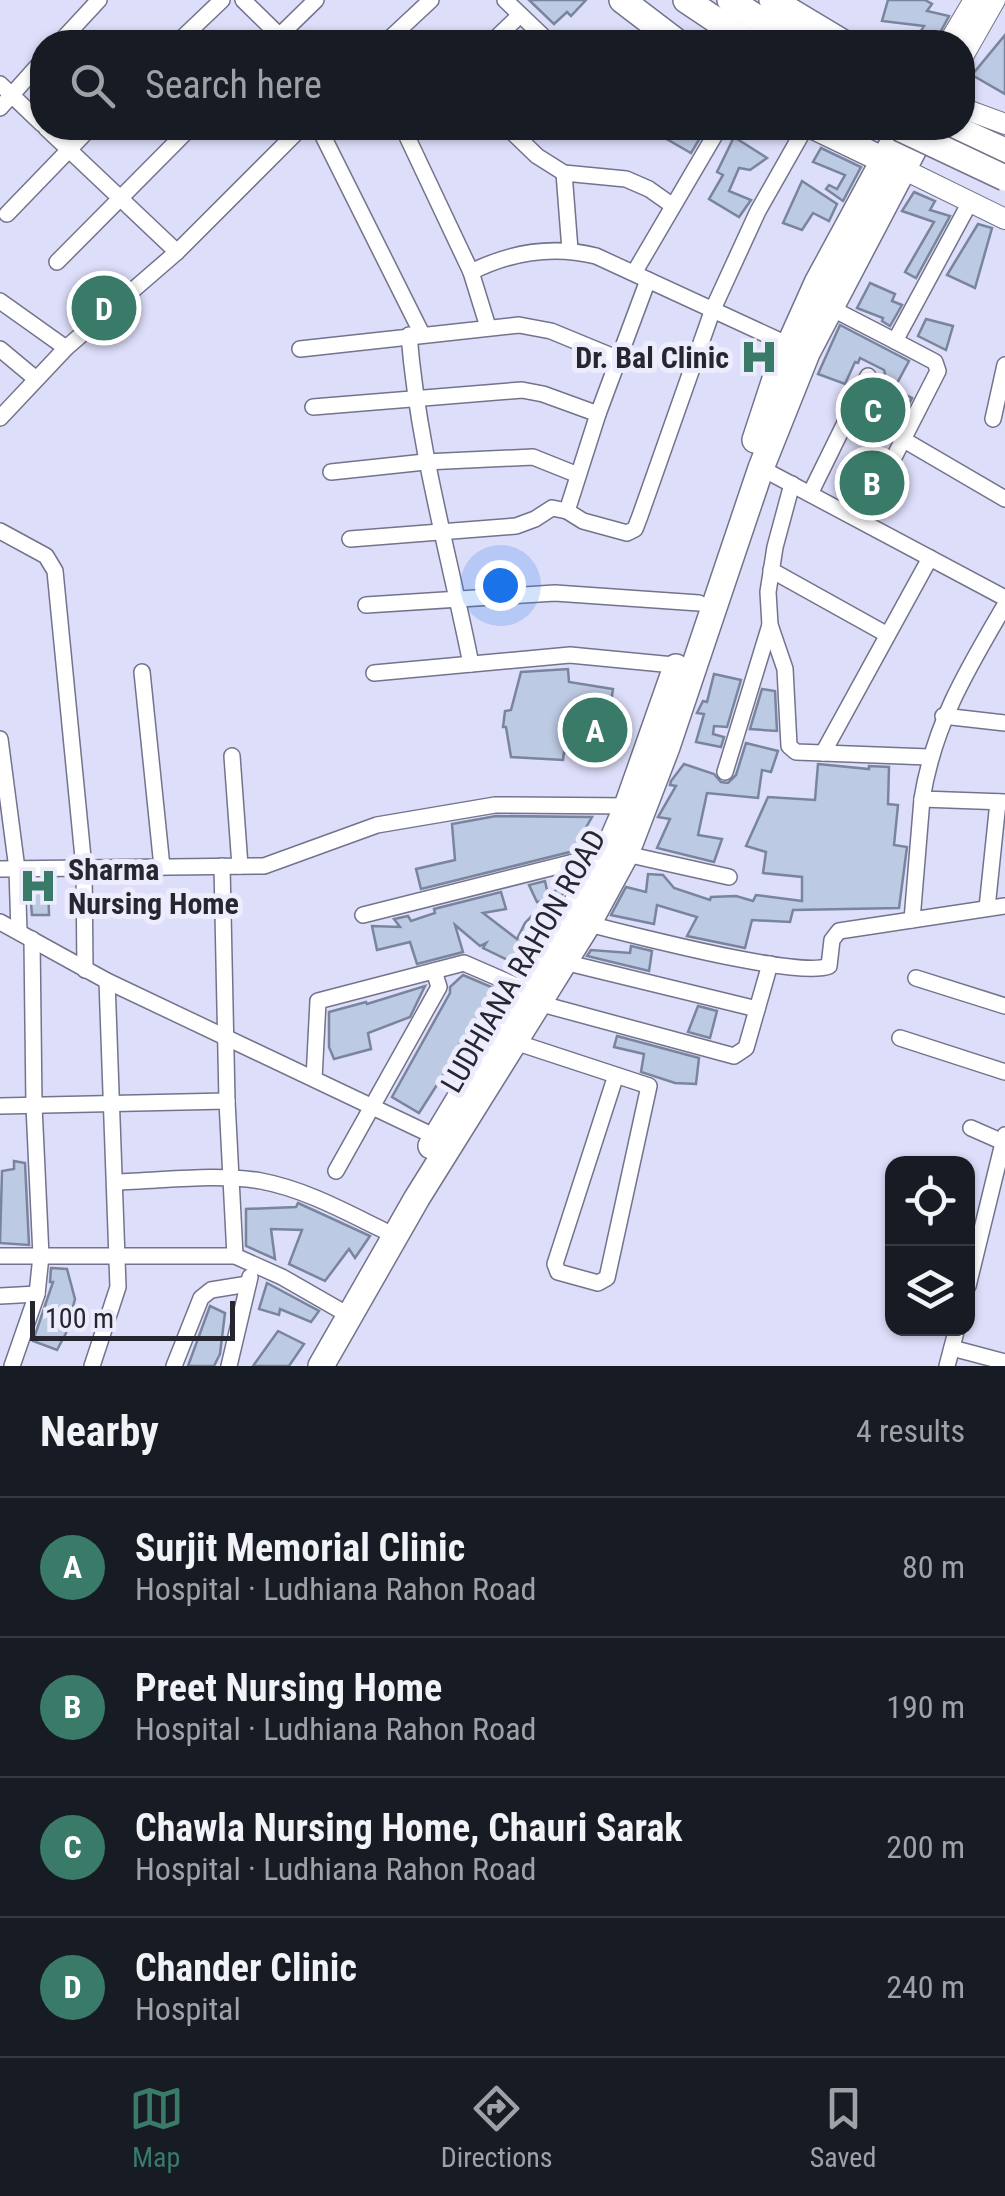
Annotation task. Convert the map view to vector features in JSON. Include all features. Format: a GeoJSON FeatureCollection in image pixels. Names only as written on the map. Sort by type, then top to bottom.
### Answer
{"type":"FeatureCollection","features":[{"type":"Feature","properties":{"kind":"main road"},"geometry":{"type":"LineString","coordinates":[[622,0],[661,30]]}},
{"type":"Feature","properties":{"kind":"main road"},"geometry":{"type":"LineString","coordinates":[[686,0],[730,30]]}},
{"type":"Feature","properties":{"kind":"main road"},"geometry":{"type":"LineString","coordinates":[[730,0],[776,30]]}},
{"type":"Feature","properties":{"kind":"main road"},"geometry":{"type":"LineString","coordinates":[[772,0],[822,30]]}},
{"type":"Feature","properties":{"kind":"main road"},"geometry":{"type":"LineString","coordinates":[[975,137],[1005,151]]}},
{"type":"Feature","properties":{"kind":"main road"},"geometry":{"type":"LineString","coordinates":[[843,140],[894,165]]}},
{"type":"Feature","properties":{"kind":"main road","name":"LUDHIANA RAHON ROAD"},"geometry":{"type":"LineString","coordinates":[[321,1366],[383,1230],[515,1042],[532,996],[564,962],[588,924],[636,806],[761,468],[807,353],[894,165],[898,140]]}},
{"type":"Feature","properties":{"kind":"main road","name":"LUDHIANA RAHON ROAD"},"geometry":{"type":"LineString","coordinates":[[685,666],[698,603],[789,345],[817,283],[894,165],[915,140]]}},
{"type":"Feature","properties":{"kind":"main road"},"geometry":{"type":"LineString","coordinates":[[925,140],[1005,178]]}},
{"type":"Feature","properties":{"kind":"main road","name":"LUDHIANA RAHON ROAD"},"geometry":{"type":"LineString","coordinates":[[302,1366],[344,1312],[417,1198],[444,1141],[616,854]]}},
{"type":"Feature","properties":{"kind":"street"},"geometry":{"type":"LineString","coordinates":[[71,30],[99,0]]}},
{"type":"Feature","properties":{"kind":"street"},"geometry":{"type":"LineString","coordinates":[[191,30],[222,0]]}},
{"type":"Feature","properties":{"kind":"street"},"geometry":{"type":"LineString","coordinates":[[243,0],[271,30]]}},
{"type":"Feature","properties":{"kind":"street"},"geometry":{"type":"LineString","coordinates":[[289,30],[316,0]]}},
{"type":"Feature","properties":{"kind":"street"},"geometry":{"type":"LineString","coordinates":[[399,30],[431,0]]}},
{"type":"Feature","properties":{"kind":"street"},"geometry":{"type":"LineString","coordinates":[[504,0],[536,30]]}},
{"type":"Feature","properties":{"kind":"street"},"geometry":{"type":"LineString","coordinates":[[955,30],[974,0]]}},
{"type":"Feature","properties":{"kind":"street"},"geometry":{"type":"LineString","coordinates":[[975,35],[995,0]]}},
{"type":"Feature","properties":{"kind":"street"},"geometry":{"type":"LineString","coordinates":[[504,30],[520,15]]}},
{"type":"Feature","properties":{"kind":"street"},"geometry":{"type":"LineString","coordinates":[[30,72],[4,95],[30,115]]}},
{"type":"Feature","properties":{"kind":"street"},"geometry":{"type":"LineString","coordinates":[[975,113],[1005,124]]}},
{"type":"Feature","properties":{"kind":"street"},"geometry":{"type":"LineString","coordinates":[[59,140],[177,252]]}},
{"type":"Feature","properties":{"kind":"street"},"geometry":{"type":"LineString","coordinates":[[7,214],[77,140]]}},
{"type":"Feature","properties":{"kind":"street"},"geometry":{"type":"LineString","coordinates":[[57,262],[178,140]]}},
{"type":"Feature","properties":{"kind":"street"},"geometry":{"type":"LineString","coordinates":[[0,418],[66,348],[177,252],[289,140]]}},
{"type":"Feature","properties":{"kind":"street"},"geometry":{"type":"LineString","coordinates":[[325,140],[416,334],[414,399],[471,664]]}},
{"type":"Feature","properties":{"kind":"street"},"geometry":{"type":"LineString","coordinates":[[409,140],[471,272],[488,327]]}},
{"type":"Feature","properties":{"kind":"street"},"geometry":{"type":"LineString","coordinates":[[520,140],[564,174],[626,179],[673,206]]}},
{"type":"Feature","properties":{"kind":"street"},"geometry":{"type":"LineString","coordinates":[[568,510],[619,359],[641,276],[673,206],[712,140]]}},
{"type":"Feature","properties":{"kind":"street"},"geometry":{"type":"LineString","coordinates":[[350,539],[516,526],[536,520],[552,508],[568,510],[572,516],[614,530],[628,533],[634,529],[713,309],[758,211],[798,140]]}},
{"type":"Feature","properties":{"kind":"street"},"geometry":{"type":"LineString","coordinates":[[894,165],[1005,219]]}},
{"type":"Feature","properties":{"kind":"street"},"geometry":{"type":"LineString","coordinates":[[564,174],[570,250]]}},
{"type":"Feature","properties":{"kind":"street"},"geometry":{"type":"LineString","coordinates":[[895,341],[969,204]]}},
{"type":"Feature","properties":{"kind":"street"},"geometry":{"type":"LineString","coordinates":[[471,272],[516,255],[570,250],[596,256],[789,345]]}},
{"type":"Feature","properties":{"kind":"street"},"geometry":{"type":"LineString","coordinates":[[0,301],[66,348]]}},
{"type":"Feature","properties":{"kind":"street"},"geometry":{"type":"LineString","coordinates":[[831,308],[935,362],[938,371],[862,520]]}},
{"type":"Feature","properties":{"kind":"street"},"geometry":{"type":"LineString","coordinates":[[300,349],[532,325],[619,359]]}},
{"type":"Feature","properties":{"kind":"street"},"geometry":{"type":"LineString","coordinates":[[0,349],[36,379]]}},
{"type":"Feature","properties":{"kind":"street"},"geometry":{"type":"LineString","coordinates":[[994,419],[1005,365]]}},
{"type":"Feature","properties":{"kind":"street"},"geometry":{"type":"LineString","coordinates":[[810,494],[868,376]]}},
{"type":"Feature","properties":{"kind":"street"},"geometry":{"type":"LineString","coordinates":[[313,407],[522,390],[598,414]]}},
{"type":"Feature","properties":{"kind":"street"},"geometry":{"type":"LineString","coordinates":[[904,440],[1005,499]]}},
{"type":"Feature","properties":{"kind":"street"},"geometry":{"type":"LineString","coordinates":[[331,472],[533,456],[578,475]]}},
{"type":"Feature","properties":{"kind":"street"},"geometry":{"type":"LineString","coordinates":[[761,468],[862,520],[1005,602],[944,716],[929,758],[912,920]]}},
{"type":"Feature","properties":{"kind":"street"},"geometry":{"type":"LineString","coordinates":[[725,772],[770,624],[771,570],[792,484]]}},
{"type":"Feature","properties":{"kind":"street"},"geometry":{"type":"LineString","coordinates":[[0,531],[46,556],[55,571],[84,868],[84,970]]}},
{"type":"Feature","properties":{"kind":"street"},"geometry":{"type":"LineString","coordinates":[[823,753],[930,558]]}},
{"type":"Feature","properties":{"kind":"street"},"geometry":{"type":"LineString","coordinates":[[771,570],[886,634]]}},
{"type":"Feature","properties":{"kind":"street"},"geometry":{"type":"LineString","coordinates":[[366,605],[555,593],[698,603]]}},
{"type":"Feature","properties":{"kind":"street"},"geometry":{"type":"LineString","coordinates":[[770,624],[785,669],[789,746],[796,752],[929,758]]}},
{"type":"Feature","properties":{"kind":"street"},"geometry":{"type":"LineString","coordinates":[[374,672],[570,655],[685,666]]}},
{"type":"Feature","properties":{"kind":"street"},"geometry":{"type":"LineString","coordinates":[[142,672],[162,867]]}},
{"type":"Feature","properties":{"kind":"street"},"geometry":{"type":"LineString","coordinates":[[944,716],[1005,723]]}},
{"type":"Feature","properties":{"kind":"street"},"geometry":{"type":"LineString","coordinates":[[0,739],[8,869],[26,936],[41,1256],[37,1294],[12,1366]]}},
{"type":"Feature","properties":{"kind":"street"},"geometry":{"type":"LineString","coordinates":[[232,756],[240,866]]}},
{"type":"Feature","properties":{"kind":"street"},"geometry":{"type":"LineString","coordinates":[[922,799],[1001,802],[987,908]]}},
{"type":"Feature","properties":{"kind":"street"},"geometry":{"type":"LineString","coordinates":[[8,869],[264,866],[376,825],[495,805],[636,806]]}},
{"type":"Feature","properties":{"kind":"street"},"geometry":{"type":"LineString","coordinates":[[364,915],[616,854],[729,876]]}},
{"type":"Feature","properties":{"kind":"street"},"geometry":{"type":"LineString","coordinates":[[222,866],[226,1101],[234,1256]]}},
{"type":"Feature","properties":{"kind":"street"},"geometry":{"type":"LineString","coordinates":[[588,924],[770,964],[826,968],[833,936],[839,931],[1005,906]]}},
{"type":"Feature","properties":{"kind":"street"},"geometry":{"type":"LineString","coordinates":[[0,922],[84,970],[444,1141]]}},
{"type":"Feature","properties":{"kind":"street"},"geometry":{"type":"LineString","coordinates":[[314,1079],[318,1001],[464,962],[532,996],[734,1056],[746,1048],[770,964]]}},
{"type":"Feature","properties":{"kind":"street"},"geometry":{"type":"LineString","coordinates":[[564,962],[757,1009]]}},
{"type":"Feature","properties":{"kind":"street"},"geometry":{"type":"LineString","coordinates":[[336,1172],[439,987],[434,971]]}},
{"type":"Feature","properties":{"kind":"street"},"geometry":{"type":"LineString","coordinates":[[916,978],[1005,1006]]}},
{"type":"Feature","properties":{"kind":"street"},"geometry":{"type":"LineString","coordinates":[[92,1366],[115,1302],[118,1255],[107,980]]}},
{"type":"Feature","properties":{"kind":"street"},"geometry":{"type":"LineString","coordinates":[[900,1038],[1005,1072]]}},
{"type":"Feature","properties":{"kind":"street"},"geometry":{"type":"LineString","coordinates":[[515,1042],[646,1083],[650,1090],[607,1278],[598,1283],[558,1272],[555,1264],[616,1075]]}},
{"type":"Feature","properties":{"kind":"street"},"geometry":{"type":"LineString","coordinates":[[0,1106],[226,1101]]}},
{"type":"Feature","properties":{"kind":"street"},"geometry":{"type":"LineString","coordinates":[[970,1128],[1004,1143]]}},
{"type":"Feature","properties":{"kind":"street"},"geometry":{"type":"LineString","coordinates":[[975,1258],[1005,1134]]}},
{"type":"Feature","properties":{"kind":"street"},"geometry":{"type":"LineString","coordinates":[[115,1182],[232,1178],[262,1182],[296,1190],[383,1230]]}},
{"type":"Feature","properties":{"kind":"street"},"geometry":{"type":"LineString","coordinates":[[0,1256],[234,1256],[344,1312]]}},
{"type":"Feature","properties":{"kind":"street"},"geometry":{"type":"LineString","coordinates":[[229,1366],[253,1263]]}},
{"type":"Feature","properties":{"kind":"street"},"geometry":{"type":"LineString","coordinates":[[174,1366],[201,1298],[211,1290],[248,1284]]}},
{"type":"Feature","properties":{"kind":"street"},"geometry":{"type":"LineString","coordinates":[[0,1296],[37,1294]]}},
{"type":"Feature","properties":{"kind":"street"},"geometry":{"type":"LineString","coordinates":[[947,1366],[955,1336]]}},
{"type":"Feature","properties":{"kind":"street"},"geometry":{"type":"LineString","coordinates":[[952,1348],[1005,1362]]}},
{"type":"Feature","properties":{"kind":"building"},"geometry":{"type":"Polygon","coordinates":[[[529,0],[586,0],[571,16],[567,12],[554,24],[529,0]]]}},
{"type":"Feature","properties":{"kind":"building"},"geometry":{"type":"Polygon","coordinates":[[[888,0],[925,0],[932,4],[927,11],[949,16],[941,30],[882,21],[888,0]]]}},
{"type":"Feature","properties":{"kind":"building"},"geometry":{"type":"Polygon","coordinates":[[[1005,35],[1005,94],[975,77],[975,71],[1005,35]]]}},
{"type":"Feature","properties":{"kind":"building"},"geometry":{"type":"Polygon","coordinates":[[[668,140],[699,140],[691,153],[668,140]]]}},
{"type":"Feature","properties":{"kind":"building"},"geometry":{"type":"Polygon","coordinates":[[[733,140],[767,158],[750,170],[739,168],[729,191],[751,200],[739,217],[709,199],[723,175],[717,172],[733,140]]]}},
{"type":"Feature","properties":{"kind":"building"},"geometry":{"type":"Polygon","coordinates":[[[821,148],[861,167],[843,201],[826,189],[829,185],[837,189],[845,175],[813,162],[821,148]]]}},
{"type":"Feature","properties":{"kind":"building"},"geometry":{"type":"Polygon","coordinates":[[[802,181],[837,204],[829,221],[813,213],[802,230],[783,223],[802,181]]]}},
{"type":"Feature","properties":{"kind":"building"},"geometry":{"type":"Polygon","coordinates":[[[914,192],[935,201],[930,210],[950,216],[916,278],[905,272],[934,222],[902,211],[914,192]]]}},
{"type":"Feature","properties":{"kind":"building"},"geometry":{"type":"Polygon","coordinates":[[[978,224],[992,228],[975,288],[947,275],[978,224]]]}},
{"type":"Feature","properties":{"kind":"building"},"geometry":{"type":"Polygon","coordinates":[[[870,283],[895,294],[892,301],[902,305],[890,326],[883,318],[857,308],[870,283]]]}},
{"type":"Feature","properties":{"kind":"building"},"geometry":{"type":"Polygon","coordinates":[[[926,319],[953,326],[946,350],[918,336],[926,319]]]}},
{"type":"Feature","properties":{"kind":"building"},"geometry":{"type":"Polygon","coordinates":[[[840,325],[909,361],[894,389],[912,398],[904,413],[884,404],[876,420],[864,414],[885,374],[860,358],[845,384],[818,374],[840,325]]]}},
{"type":"Feature","properties":{"kind":"building"},"geometry":{"type":"Polygon","coordinates":[[[568,669],[569,682],[613,689],[606,735],[627,734],[620,756],[564,752],[563,760],[511,757],[503,727],[505,711],[511,710],[521,672],[568,669]]]}},
{"type":"Feature","properties":{"kind":"building"},"geometry":{"type":"Polygon","coordinates":[[[714,674],[741,680],[727,727],[714,726],[713,734],[724,737],[721,747],[696,742],[704,714],[697,713],[703,701],[707,702],[714,674]]]}},
{"type":"Feature","properties":{"kind":"building"},"geometry":{"type":"Polygon","coordinates":[[[762,689],[775,691],[777,731],[750,729],[762,689]]]}},
{"type":"Feature","properties":{"kind":"building"},"geometry":{"type":"Polygon","coordinates":[[[746,743],[778,751],[771,772],[762,770],[758,798],[707,793],[698,835],[722,839],[714,862],[657,848],[670,819],[658,817],[676,786],[670,785],[671,781],[684,764],[728,783],[736,775],[746,743]]]}},
{"type":"Feature","properties":{"kind":"building"},"geometry":{"type":"Polygon","coordinates":[[[818,764],[889,767],[888,804],[898,805],[894,845],[907,847],[899,908],[793,910],[790,922],[752,920],[745,948],[687,936],[697,917],[657,905],[654,924],[611,915],[626,887],[646,892],[648,874],[663,875],[674,888],[710,900],[736,896],[753,901],[756,895],[802,901],[802,877],[763,873],[766,852],[746,846],[768,797],[815,800],[818,764]]]}},
{"type":"Feature","properties":{"kind":"building"},"geometry":{"type":"Polygon","coordinates":[[[496,816],[592,817],[584,831],[586,848],[421,889],[416,869],[455,860],[452,824],[496,816]]]}},
{"type":"Feature","properties":{"kind":"building"},"geometry":{"type":"Polygon","coordinates":[[[29,880],[48,880],[49,915],[32,915],[29,880]]]}},
{"type":"Feature","properties":{"kind":"building"},"geometry":{"type":"Polygon","coordinates":[[[545,881],[547,890],[554,892],[562,884],[567,888],[535,934],[520,966],[483,948],[486,943],[480,946],[455,925],[463,952],[417,964],[410,942],[377,950],[372,926],[400,927],[394,919],[408,916],[411,921],[435,913],[434,909],[501,892],[506,909],[483,913],[517,939],[525,923],[547,900],[537,902],[529,885],[545,881]]]}},
{"type":"Feature","properties":{"kind":"building"},"geometry":{"type":"Polygon","coordinates":[[[631,946],[652,951],[649,971],[587,956],[591,950],[630,953],[631,946]]]}},
{"type":"Feature","properties":{"kind":"building"},"geometry":{"type":"Polygon","coordinates":[[[463,975],[496,989],[419,1113],[392,1097],[450,987],[463,975]]]}},
{"type":"Feature","properties":{"kind":"building"},"geometry":{"type":"Polygon","coordinates":[[[425,986],[410,1017],[368,1033],[371,1049],[334,1059],[329,1047],[329,1012],[425,986]]]}},
{"type":"Feature","properties":{"kind":"building"},"geometry":{"type":"Polygon","coordinates":[[[698,1006],[717,1011],[710,1038],[688,1032],[698,1006]]]}},
{"type":"Feature","properties":{"kind":"building"},"geometry":{"type":"Polygon","coordinates":[[[617,1036],[699,1058],[696,1084],[675,1083],[641,1072],[644,1054],[614,1047],[617,1036]]]}},
{"type":"Feature","properties":{"kind":"building"},"geometry":{"type":"Polygon","coordinates":[[[14,1161],[25,1163],[29,1245],[0,1243],[2,1171],[14,1169],[14,1161]]]}},
{"type":"Feature","properties":{"kind":"building"},"geometry":{"type":"Polygon","coordinates":[[[298,1203],[370,1236],[355,1258],[349,1249],[325,1281],[289,1264],[302,1230],[271,1229],[275,1259],[246,1246],[246,1209],[296,1207],[298,1203]]]}},
{"type":"Feature","properties":{"kind":"building"},"geometry":{"type":"Polygon","coordinates":[[[51,1268],[67,1269],[75,1299],[57,1350],[33,1341],[53,1282],[51,1268]]]}},
{"type":"Feature","properties":{"kind":"building"},"geometry":{"type":"Polygon","coordinates":[[[267,1283],[319,1311],[311,1322],[280,1309],[279,1315],[259,1309],[267,1283]]]}},
{"type":"Feature","properties":{"kind":"building"},"geometry":{"type":"Polygon","coordinates":[[[210,1306],[225,1313],[220,1354],[214,1366],[188,1366],[210,1306]]]}},
{"type":"Feature","properties":{"kind":"building"},"geometry":{"type":"Polygon","coordinates":[[[278,1331],[304,1344],[289,1366],[253,1366],[278,1331]]]}},
{"type":"Feature","properties":{"kind":"place","name":"Chander Clinic"},"geometry":{"type":"Point","coordinates":[104,308]}},
{"type":"Feature","properties":{"kind":"place","name":"Dr. Bal Clinic"},"geometry":{"type":"Point","coordinates":[759,357]}},
{"type":"Feature","properties":{"kind":"place","name":"Chawla Nursing Home, Chauri Sarak"},"geometry":{"type":"Point","coordinates":[873,410]}},
{"type":"Feature","properties":{"kind":"place","name":"Preet Nursing Home"},"geometry":{"type":"Point","coordinates":[872,483]}},
{"type":"Feature","properties":{"kind":"place","name":"Surjit Memorial Clinic"},"geometry":{"type":"Point","coordinates":[595,730]}},
{"type":"Feature","properties":{"kind":"place","name":"Sharma Nursing Home"},"geometry":{"type":"Point","coordinates":[38,886]}}]}
